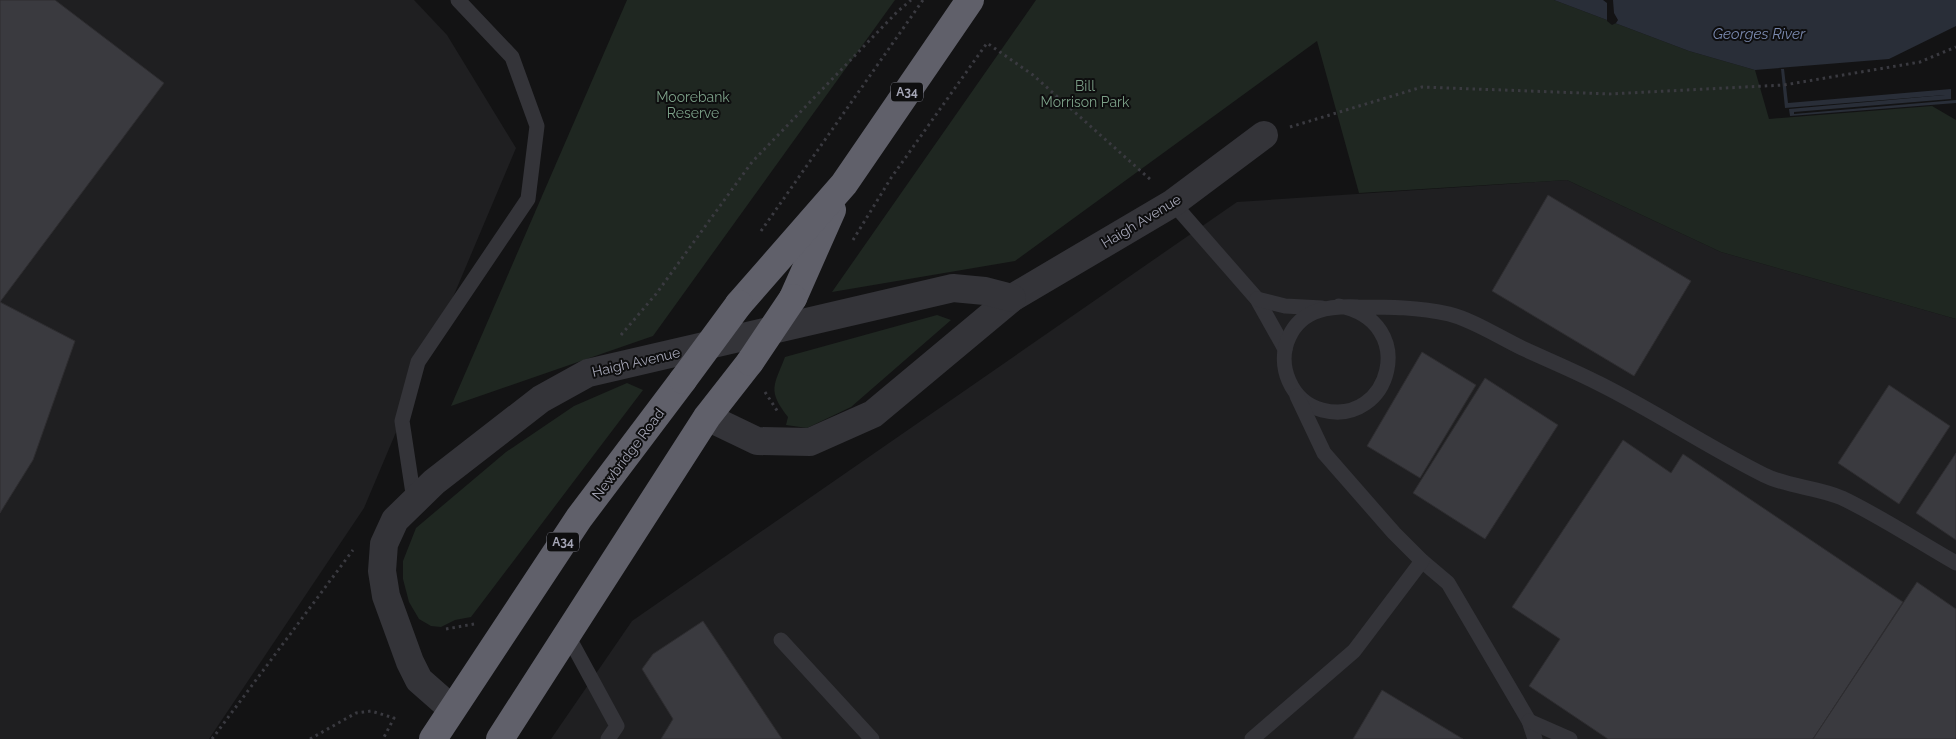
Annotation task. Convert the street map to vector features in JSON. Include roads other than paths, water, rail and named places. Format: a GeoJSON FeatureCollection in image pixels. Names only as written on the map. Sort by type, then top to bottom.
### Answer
{"type":"FeatureCollection","features":[{"type":"Feature","properties":{"kind":"highway","name":"Newbridge Road"},"geometry":{"type":"LineString","coordinates":[[432,739],[579,518],[739,304],[844,184],[970,0]]}},
{"type":"Feature","properties":{"kind":"highway","name":"Newbridge Road"},"geometry":{"type":"LineString","coordinates":[[500,739],[707,417],[750,362],[793,298],[844,184]]}},
{"type":"Feature","properties":{"kind":"street","name":"Haigh Avenue"},"geometry":{"type":"LineString","coordinates":[[707,417],[757,441],[810,442],[872,414],[1012,298],[1173,203],[1264,135]]}},
{"type":"Feature","properties":{"kind":"street","name":"Haigh Avenue"},"geometry":{"type":"LineString","coordinates":[[452,710],[419,680],[410,662],[386,596],[382,571],[384,544],[396,520],[414,500],[541,399],[588,373],[953,288],[985,291],[1012,298]]}},
{"type":"Feature","properties":{"kind":"lane"},"geometry":{"type":"LineString","coordinates":[[414,500],[402,421],[418,362],[528,199],[537,126],[512,57],[468,8],[458,0]]}},
{"type":"Feature","properties":{"kind":"lane"},"geometry":{"type":"LineString","coordinates":[[1173,203],[1257,299],[1285,349]]}},
{"type":"Feature","properties":{"kind":"lane"},"geometry":{"type":"LineString","coordinates":[[1257,299],[1285,306],[1412,307],[1452,315],[1601,384],[1767,477],[1840,497],[1956,563]]}},
{"type":"Feature","properties":{"kind":"lane"},"geometry":{"type":"LineString","coordinates":[[1296,392],[1306,403],[1320,410],[1335,412],[1350,410],[1364,404],[1376,394],[1384,381],[1388,367],[1388,352],[1384,338],[1377,325],[1353,309],[1331,307],[1310,314],[1298,323],[1290,335],[1285,349],[1284,364],[1288,379],[1296,392],[1324,453],[1394,533],[1422,561],[1448,583],[1529,721],[1535,739]]}},
{"type":"Feature","properties":{"kind":"lane"},"geometry":{"type":"LineString","coordinates":[[1252,739],[1354,651],[1422,561]]}},
{"type":"Feature","properties":{"kind":"lane"},"geometry":{"type":"LineString","coordinates":[[567,634],[617,726],[608,739]]}},
{"type":"Feature","properties":{"kind":"lane"},"geometry":{"type":"LineString","coordinates":[[781,640],[872,739]]}},
{"type":"Feature","properties":{"kind":"lane"},"geometry":{"type":"LineString","coordinates":[[1529,721],[1570,739]]}},
{"type":"Feature","properties":{"kind":"water","name":"Georges River"},"geometry":{"type":"Polygon","coordinates":[[[1554,0],[1956,0],[1956,26],[1889,59],[1755,70],[1689,51],[1554,0]]]}},
{"type":"Feature","properties":{"kind":"water"},"geometry":{"type":"Polygon","coordinates":[[[1781,69],[1784,69],[1788,103],[1951,89],[1951,99],[1794,112],[1794,114],[1956,100],[1956,103],[1790,116],[1789,109],[1945,95],[1785,108],[1781,69]]]}},
{"type":"Feature","properties":{"kind":"park label","name":"Bill Morrison Park"},"geometry":{"type":"Point","coordinates":[1085,94]}},
{"type":"Feature","properties":{"kind":"park label","name":"Moorebank Reserve"},"geometry":{"type":"Point","coordinates":[693,105]}}]}
